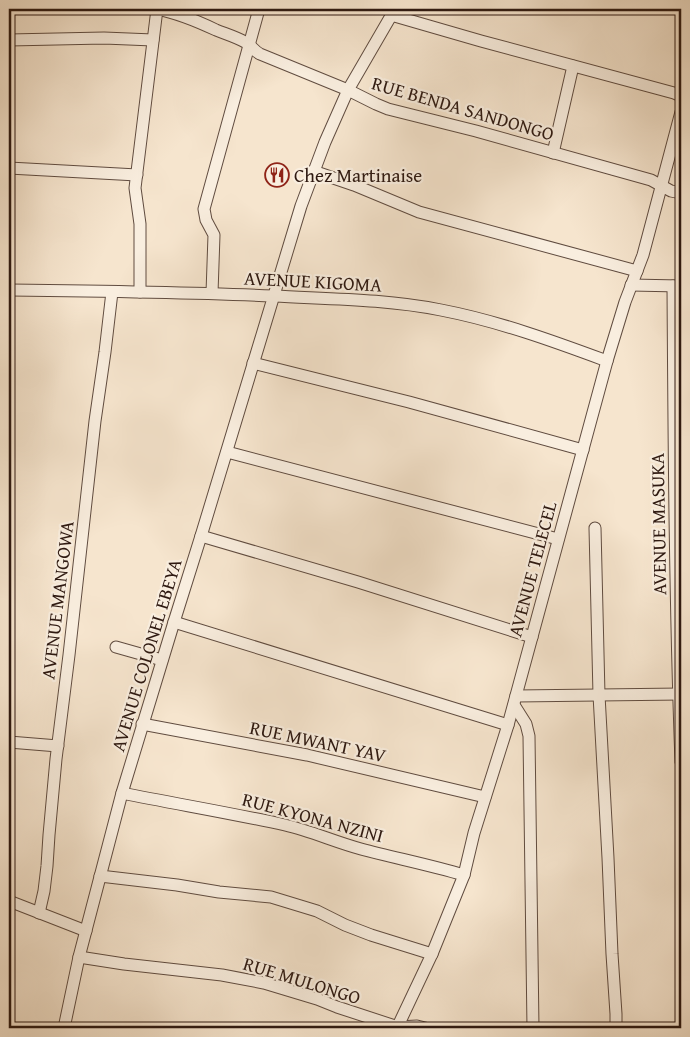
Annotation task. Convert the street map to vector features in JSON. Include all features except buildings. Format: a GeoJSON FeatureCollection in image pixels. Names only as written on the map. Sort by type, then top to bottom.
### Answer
{"type":"FeatureCollection","features":[{"type":"Feature","properties":{"kind":"street"},"geometry":{"type":"LineString","coordinates":[[140,292],[140,224],[135,196],[157,9]]}},
{"type":"Feature","properties":{"kind":"street","name":"RUE BENDA SANDONGO"},"geometry":{"type":"LineString","coordinates":[[157,9],[180,14],[250,45],[254,51],[260,54],[348,90],[388,109],[476,130],[652,180],[671,191],[681,193]]}},
{"type":"Feature","properties":{"kind":"street"},"geometry":{"type":"LineString","coordinates":[[212,293],[214,236],[206,220],[204,209],[259,9]]}},
{"type":"Feature","properties":{"kind":"street"},"geometry":{"type":"LineString","coordinates":[[393,12],[681,96]]}},
{"type":"Feature","properties":{"kind":"street","name":"AVENUE COLONEL EBEYA"},"geometry":{"type":"LineString","coordinates":[[64,1028],[79,957],[111,829],[142,724],[202,536],[296,222],[314,171],[348,90],[393,12]]}},
{"type":"Feature","properties":{"kind":"street"},"geometry":{"type":"LineString","coordinates":[[9,40],[104,38],[153,40]]}},
{"type":"Feature","properties":{"kind":"street"},"geometry":{"type":"LineString","coordinates":[[553,153],[573,66]]}},
{"type":"Feature","properties":{"kind":"street","name":"AVENUE TELECEL"},"geometry":{"type":"LineString","coordinates":[[398,1028],[432,954],[464,875],[474,833],[508,725],[608,361],[631,285],[643,255],[681,112]]}},
{"type":"Feature","properties":{"kind":"street"},"geometry":{"type":"LineString","coordinates":[[9,168],[137,175]]}},
{"type":"Feature","properties":{"kind":"street"},"geometry":{"type":"LineString","coordinates":[[314,171],[420,212],[637,271]]}},
{"type":"Feature","properties":{"kind":"street"},"geometry":{"type":"LineString","coordinates":[[631,285],[677,286]]}},
{"type":"Feature","properties":{"kind":"street","name":"AVENUE MASUKA"},"geometry":{"type":"LineString","coordinates":[[677,286],[674,516],[681,762]]}},
{"type":"Feature","properties":{"kind":"street","name":"AVENUE KIGOMA"},"geometry":{"type":"LineString","coordinates":[[9,290],[212,293],[334,298],[412,305],[439,309],[475,318],[608,361]]}},
{"type":"Feature","properties":{"kind":"street","name":"AVENUE MANGOWA"},"geometry":{"type":"LineString","coordinates":[[39,913],[47,866],[58,746],[95,421],[112,292]]}},
{"type":"Feature","properties":{"kind":"street"},"geometry":{"type":"LineString","coordinates":[[253,363],[409,402],[583,450]]}},
{"type":"Feature","properties":{"kind":"street"},"geometry":{"type":"LineString","coordinates":[[227,452],[558,539]]}},
{"type":"Feature","properties":{"kind":"street"},"geometry":{"type":"LineString","coordinates":[[595,528],[599,695],[616,1028]]}},
{"type":"Feature","properties":{"kind":"street"},"geometry":{"type":"LineString","coordinates":[[202,536],[358,582],[532,637]]}},
{"type":"Feature","properties":{"kind":"street"},"geometry":{"type":"LineString","coordinates":[[174,622],[508,725]]}},
{"type":"Feature","properties":{"kind":"street"},"geometry":{"type":"LineString","coordinates":[[116,647],[162,660]]}},
{"type":"Feature","properties":{"kind":"street"},"geometry":{"type":"LineString","coordinates":[[533,1028],[529,736],[526,724],[515,700],[599,695],[680,694]]}},
{"type":"Feature","properties":{"kind":"street","name":"RUE MWANT YAV"},"geometry":{"type":"LineString","coordinates":[[142,724],[307,755],[485,797]]}},
{"type":"Feature","properties":{"kind":"street"},"geometry":{"type":"LineString","coordinates":[[9,742],[58,746]]}},
{"type":"Feature","properties":{"kind":"street","name":"RUE KYONA NZINI"},"geometry":{"type":"LineString","coordinates":[[122,793],[288,825],[362,849],[464,875]]}},
{"type":"Feature","properties":{"kind":"street"},"geometry":{"type":"LineString","coordinates":[[100,876],[271,897],[317,911],[371,935],[432,954]]}},
{"type":"Feature","properties":{"kind":"street"},"geometry":{"type":"LineString","coordinates":[[9,901],[86,931]]}},
{"type":"Feature","properties":{"kind":"street","name":"RUE MULONGO"},"geometry":{"type":"LineString","coordinates":[[79,957],[222,975],[264,983],[317,999],[398,1028],[417,1026],[425,1028]]}},
{"type":"Feature","properties":{"kind":"place","name":"Chez Martinaise"},"geometry":{"type":"Point","coordinates":[277,175]}}]}
